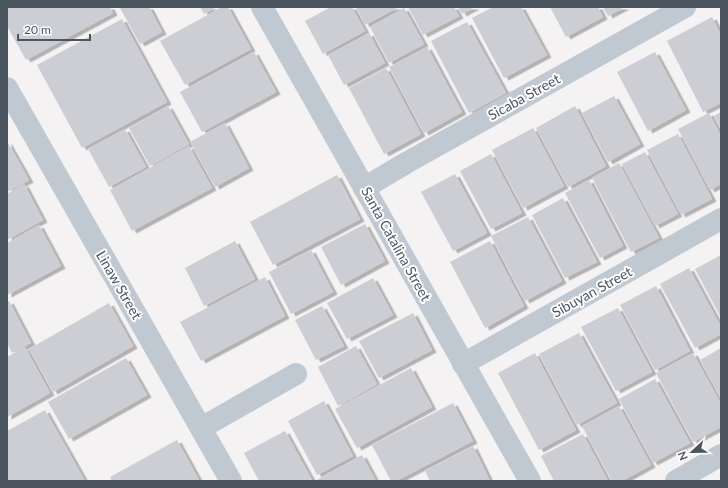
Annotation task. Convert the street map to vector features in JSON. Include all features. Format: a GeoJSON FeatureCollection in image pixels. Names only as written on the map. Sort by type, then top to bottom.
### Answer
{"type":"FeatureCollection","features":[{"type":"Feature","properties":{"kind":"street","name":"Sicaba Street"},"geometry":{"type":"LineString","coordinates":[[364,188],[685,7]]}},
{"type":"Feature","properties":{"kind":"street","name":"Santa Catalina Street"},"geometry":{"type":"LineString","coordinates":[[265,8],[364,188],[530,481]]}},
{"type":"Feature","properties":{"kind":"street","name":"Linaw Street"},"geometry":{"type":"LineString","coordinates":[[7,88],[231,481]]}},
{"type":"Feature","properties":{"kind":"street","name":"Sibuyan Street"},"geometry":{"type":"LineString","coordinates":[[463,364],[721,219]]}},
{"type":"Feature","properties":{"kind":"street"},"geometry":{"type":"LineString","coordinates":[[201,428],[296,374]]}},
{"type":"Feature","properties":{"kind":"street"},"geometry":{"type":"LineString","coordinates":[[676,481],[721,455]]}},
{"type":"Feature","properties":{"kind":"building"},"geometry":{"type":"Polygon","coordinates":[[[7,7],[110,7],[113,13],[26,60],[7,26],[7,7]]]}},
{"type":"Feature","properties":{"kind":"building"},"geometry":{"type":"Polygon","coordinates":[[[149,7],[162,32],[140,44],[120,8],[149,7]]]}},
{"type":"Feature","properties":{"kind":"building"},"geometry":{"type":"Polygon","coordinates":[[[200,7],[217,7],[204,14],[200,7]]]}},
{"type":"Feature","properties":{"kind":"building"},"geometry":{"type":"Polygon","coordinates":[[[222,7],[228,7],[251,49],[185,85],[160,41],[222,7]]]}},
{"type":"Feature","properties":{"kind":"building"},"geometry":{"type":"Polygon","coordinates":[[[331,7],[352,7],[365,31],[323,54],[305,21],[331,7]]]}},
{"type":"Feature","properties":{"kind":"building"},"geometry":{"type":"Polygon","coordinates":[[[356,7],[399,7],[365,25],[356,7]]]}},
{"type":"Feature","properties":{"kind":"building"},"geometry":{"type":"Polygon","coordinates":[[[408,7],[454,7],[459,16],[423,35],[408,7]]]}},
{"type":"Feature","properties":{"kind":"building"},"geometry":{"type":"Polygon","coordinates":[[[458,7],[475,7],[462,14],[458,7]]]}},
{"type":"Feature","properties":{"kind":"building"},"geometry":{"type":"Polygon","coordinates":[[[493,7],[521,7],[547,55],[504,78],[472,18],[493,7]]]}},
{"type":"Feature","properties":{"kind":"building"},"geometry":{"type":"Polygon","coordinates":[[[550,7],[598,7],[603,17],[566,37],[550,7]]]}},
{"type":"Feature","properties":{"kind":"building"},"geometry":{"type":"Polygon","coordinates":[[[603,7],[625,7],[608,16],[603,7]]]}},
{"type":"Feature","properties":{"kind":"building"},"geometry":{"type":"Polygon","coordinates":[[[404,8],[424,44],[389,63],[370,27],[404,8]]]}},
{"type":"Feature","properties":{"kind":"building"},"geometry":{"type":"Polygon","coordinates":[[[712,17],[721,35],[721,103],[703,112],[667,41],[712,17]]]}},
{"type":"Feature","properties":{"kind":"building"},"geometry":{"type":"Polygon","coordinates":[[[122,19],[167,102],[82,148],[37,65],[122,19]]]}},
{"type":"Feature","properties":{"kind":"building"},"geometry":{"type":"Polygon","coordinates":[[[467,22],[506,93],[469,113],[431,41],[467,22]]]}},
{"type":"Feature","properties":{"kind":"building"},"geometry":{"type":"Polygon","coordinates":[[[369,33],[385,63],[344,85],[328,55],[369,33]]]}},
{"type":"Feature","properties":{"kind":"building"},"geometry":{"type":"Polygon","coordinates":[[[427,47],[462,112],[424,133],[389,67],[427,47]]]}},
{"type":"Feature","properties":{"kind":"building"},"geometry":{"type":"Polygon","coordinates":[[[254,52],[276,92],[202,132],[180,92],[254,52]]]}},
{"type":"Feature","properties":{"kind":"building"},"geometry":{"type":"Polygon","coordinates":[[[655,52],[686,110],[648,131],[617,72],[655,52]]]}},
{"type":"Feature","properties":{"kind":"building"},"geometry":{"type":"Polygon","coordinates":[[[386,68],[421,134],[384,154],[349,88],[386,68]]]}},
{"type":"Feature","properties":{"kind":"building"},"geometry":{"type":"Polygon","coordinates":[[[614,96],[640,144],[608,162],[582,113],[614,96]]]}},
{"type":"Feature","properties":{"kind":"building"},"geometry":{"type":"Polygon","coordinates":[[[168,106],[189,144],[150,166],[129,128],[168,106]]]}},
{"type":"Feature","properties":{"kind":"building"},"geometry":{"type":"Polygon","coordinates":[[[575,106],[606,166],[568,187],[536,128],[575,106]]]}},
{"type":"Feature","properties":{"kind":"building"},"geometry":{"type":"Polygon","coordinates":[[[721,112],[721,129],[714,116],[721,112]]]}},
{"type":"Feature","properties":{"kind":"building"},"geometry":{"type":"Polygon","coordinates":[[[709,113],[721,136],[721,184],[710,190],[678,129],[709,113]]]}},
{"type":"Feature","properties":{"kind":"building"},"geometry":{"type":"Polygon","coordinates":[[[225,123],[249,168],[215,187],[190,142],[225,123]]]}},
{"type":"Feature","properties":{"kind":"building"},"geometry":{"type":"Polygon","coordinates":[[[533,128],[564,186],[523,208],[492,150],[533,128]]]}},
{"type":"Feature","properties":{"kind":"building"},"geometry":{"type":"Polygon","coordinates":[[[125,129],[146,167],[109,187],[88,149],[125,129]]]}},
{"type":"Feature","properties":{"kind":"building"},"geometry":{"type":"Polygon","coordinates":[[[678,134],[712,199],[681,215],[647,150],[678,134]]]}},
{"type":"Feature","properties":{"kind":"building"},"geometry":{"type":"Polygon","coordinates":[[[7,141],[29,180],[7,192],[7,141]]]}},
{"type":"Feature","properties":{"kind":"building"},"geometry":{"type":"Polygon","coordinates":[[[189,146],[212,188],[132,231],[110,190],[189,146]]]}},
{"type":"Feature","properties":{"kind":"building"},"geometry":{"type":"Polygon","coordinates":[[[645,152],[678,214],[655,226],[622,164],[645,152]]]}},
{"type":"Feature","properties":{"kind":"building"},"geometry":{"type":"Polygon","coordinates":[[[491,154],[522,213],[491,229],[460,171],[491,154]]]}},
{"type":"Feature","properties":{"kind":"building"},"geometry":{"type":"Polygon","coordinates":[[[619,163],[659,238],[631,252],[592,178],[619,163]]]}},
{"type":"Feature","properties":{"kind":"building"},"geometry":{"type":"Polygon","coordinates":[[[455,174],[487,233],[453,251],[421,192],[455,174]]]}},
{"type":"Feature","properties":{"kind":"building"},"geometry":{"type":"Polygon","coordinates":[[[337,175],[360,219],[273,265],[250,222],[337,175]]]}},
{"type":"Feature","properties":{"kind":"building"},"geometry":{"type":"Polygon","coordinates":[[[589,180],[623,246],[600,258],[565,193],[589,180]]]}},
{"type":"Feature","properties":{"kind":"building"},"geometry":{"type":"Polygon","coordinates":[[[24,184],[43,220],[7,240],[7,194],[24,184]]]}},
{"type":"Feature","properties":{"kind":"building"},"geometry":{"type":"Polygon","coordinates":[[[563,198],[597,262],[565,278],[532,215],[563,198]]]}},
{"type":"Feature","properties":{"kind":"building"},"geometry":{"type":"Polygon","coordinates":[[[528,217],[562,281],[525,301],[491,236],[528,217]]]}},
{"type":"Feature","properties":{"kind":"building"},"geometry":{"type":"Polygon","coordinates":[[[365,224],[385,261],[341,285],[321,247],[365,224]]]}},
{"type":"Feature","properties":{"kind":"building"},"geometry":{"type":"Polygon","coordinates":[[[39,225],[61,266],[7,295],[7,243],[39,225]]]}},
{"type":"Feature","properties":{"kind":"building"},"geometry":{"type":"Polygon","coordinates":[[[235,241],[255,279],[204,306],[185,268],[235,241]]]}},
{"type":"Feature","properties":{"kind":"building"},"geometry":{"type":"Polygon","coordinates":[[[490,241],[524,306],[485,328],[450,262],[490,241]]]}},
{"type":"Feature","properties":{"kind":"building"},"geometry":{"type":"Polygon","coordinates":[[[311,250],[333,292],[291,314],[269,272],[311,250]]]}},
{"type":"Feature","properties":{"kind":"building"},"geometry":{"type":"Polygon","coordinates":[[[721,255],[721,318],[695,269],[721,255]]]}},
{"type":"Feature","properties":{"kind":"building"},"geometry":{"type":"Polygon","coordinates":[[[689,268],[721,327],[721,334],[695,348],[660,284],[689,268]]]}},
{"type":"Feature","properties":{"kind":"building"},"geometry":{"type":"Polygon","coordinates":[[[265,277],[285,316],[201,361],[180,322],[265,277]]]}},
{"type":"Feature","properties":{"kind":"building"},"geometry":{"type":"Polygon","coordinates":[[[373,278],[393,315],[347,339],[327,303],[373,278]]]}},
{"type":"Feature","properties":{"kind":"building"},"geometry":{"type":"Polygon","coordinates":[[[656,286],[690,351],[655,370],[620,305],[656,286]]]}},
{"type":"Feature","properties":{"kind":"building"},"geometry":{"type":"Polygon","coordinates":[[[9,301],[31,343],[12,353],[7,343],[7,302],[9,301]]]}},
{"type":"Feature","properties":{"kind":"building"},"geometry":{"type":"Polygon","coordinates":[[[109,303],[133,346],[53,392],[29,349],[109,303]]]}},
{"type":"Feature","properties":{"kind":"building"},"geometry":{"type":"Polygon","coordinates":[[[322,306],[344,346],[316,360],[295,320],[322,306]]]}},
{"type":"Feature","properties":{"kind":"building"},"geometry":{"type":"Polygon","coordinates":[[[618,308],[652,372],[616,391],[581,327],[618,308]]]}},
{"type":"Feature","properties":{"kind":"building"},"geometry":{"type":"Polygon","coordinates":[[[413,313],[432,350],[379,378],[359,341],[413,313]]]}},
{"type":"Feature","properties":{"kind":"building"},"geometry":{"type":"Polygon","coordinates":[[[579,333],[617,403],[577,425],[539,354],[579,333]]]}},
{"type":"Feature","properties":{"kind":"building"},"geometry":{"type":"Polygon","coordinates":[[[356,346],[377,384],[338,406],[318,367],[356,346]]]}},
{"type":"Feature","properties":{"kind":"building"},"geometry":{"type":"Polygon","coordinates":[[[25,347],[50,393],[7,417],[7,357],[25,347]]]}},
{"type":"Feature","properties":{"kind":"building"},"geometry":{"type":"Polygon","coordinates":[[[721,348],[721,399],[700,360],[721,348]]]}},
{"type":"Feature","properties":{"kind":"building"},"geometry":{"type":"Polygon","coordinates":[[[535,353],[576,430],[539,450],[498,373],[535,353]]]}},
{"type":"Feature","properties":{"kind":"building"},"geometry":{"type":"Polygon","coordinates":[[[693,353],[721,404],[721,427],[693,442],[656,373],[693,353]]]}},
{"type":"Feature","properties":{"kind":"building"},"geometry":{"type":"Polygon","coordinates":[[[126,358],[147,395],[69,439],[48,402],[126,358]]]}},
{"type":"Feature","properties":{"kind":"building"},"geometry":{"type":"Polygon","coordinates":[[[411,368],[432,407],[357,448],[335,409],[411,368]]]}},
{"type":"Feature","properties":{"kind":"building"},"geometry":{"type":"Polygon","coordinates":[[[655,379],[690,443],[653,463],[619,399],[655,379]]]}},
{"type":"Feature","properties":{"kind":"building"},"geometry":{"type":"Polygon","coordinates":[[[324,401],[353,456],[317,475],[288,421],[324,401]]]}},
{"type":"Feature","properties":{"kind":"building"},"geometry":{"type":"Polygon","coordinates":[[[453,403],[473,441],[396,481],[391,481],[372,445],[453,403]]]}},
{"type":"Feature","properties":{"kind":"building"},"geometry":{"type":"Polygon","coordinates":[[[619,406],[651,465],[622,481],[612,481],[582,426],[619,406]]]}},
{"type":"Feature","properties":{"kind":"building"},"geometry":{"type":"Polygon","coordinates":[[[45,410],[85,481],[7,481],[7,431],[45,410]]]}},
{"type":"Feature","properties":{"kind":"building"},"geometry":{"type":"Polygon","coordinates":[[[285,431],[312,480],[259,481],[244,453],[285,431]]]}},
{"type":"Feature","properties":{"kind":"building"},"geometry":{"type":"Polygon","coordinates":[[[583,434],[608,481],[554,481],[541,456],[583,434]]]}},
{"type":"Feature","properties":{"kind":"building"},"geometry":{"type":"Polygon","coordinates":[[[177,440],[199,480],[112,481],[110,477],[177,440]]]}},
{"type":"Feature","properties":{"kind":"building"},"geometry":{"type":"Polygon","coordinates":[[[473,446],[490,481],[430,481],[425,471],[473,446]]]}},
{"type":"Feature","properties":{"kind":"building"},"geometry":{"type":"Polygon","coordinates":[[[362,455],[376,481],[315,481],[362,455]]]}}]}
